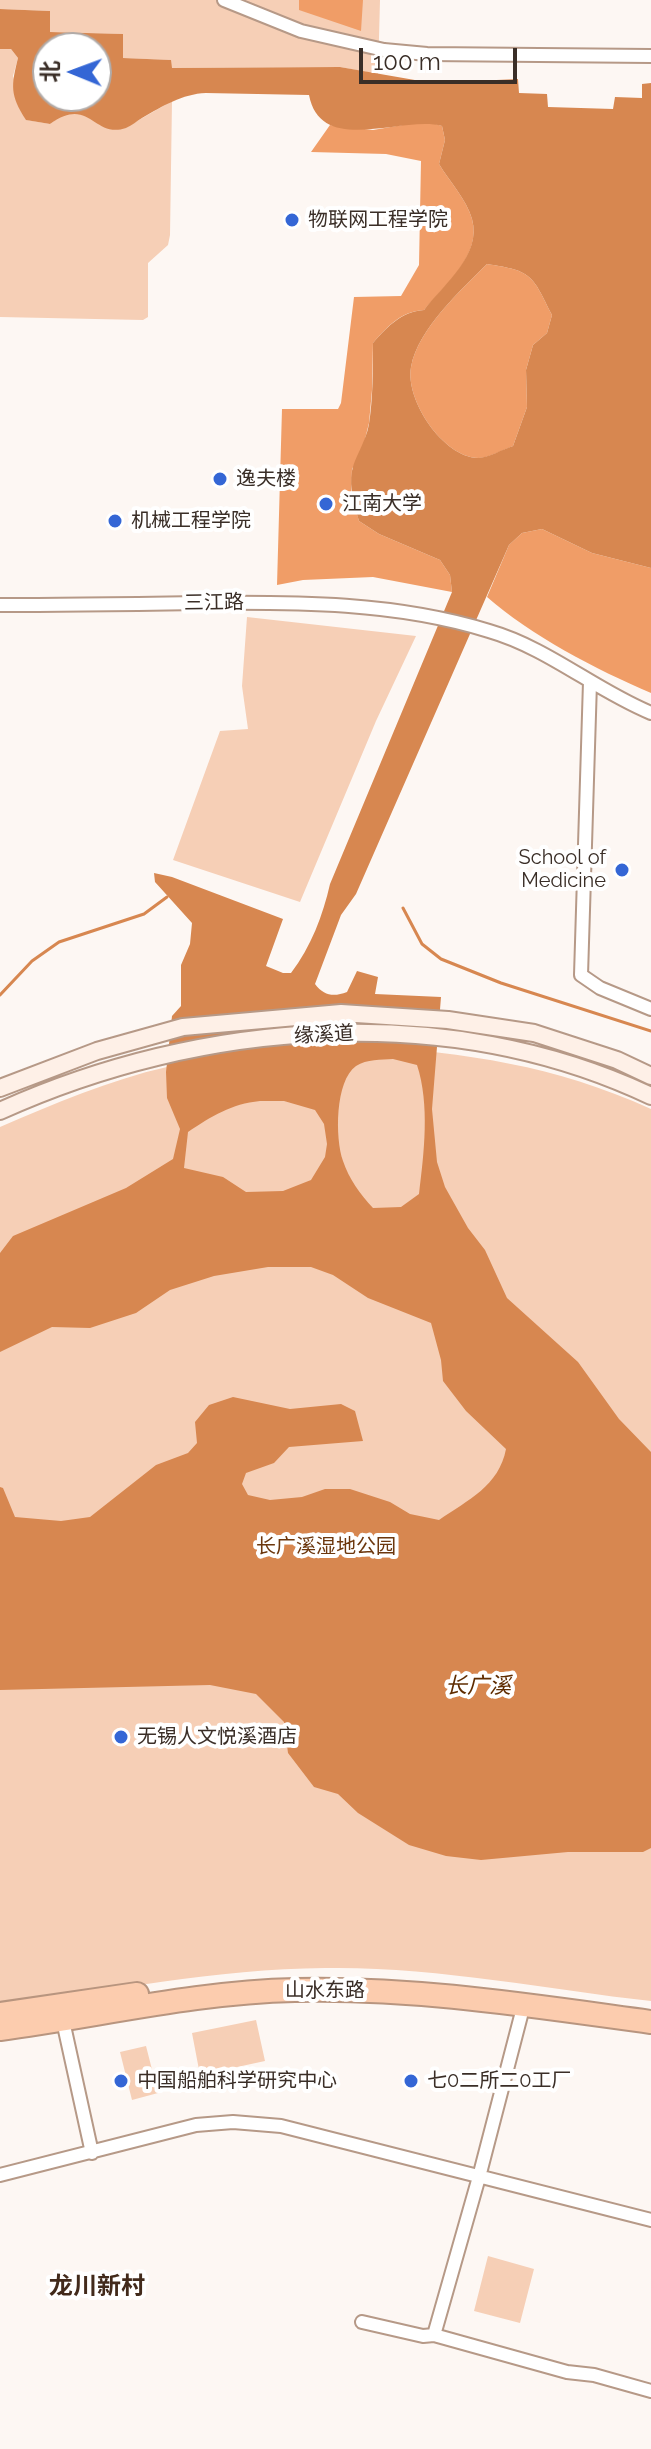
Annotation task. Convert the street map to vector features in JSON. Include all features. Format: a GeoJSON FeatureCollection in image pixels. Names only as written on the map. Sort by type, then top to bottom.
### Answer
{"type":"FeatureCollection","features":[{"type":"Feature","properties":{"kind":"highway","name":"山水东路"},"geometry":{"type":"LineString","coordinates":[[0,2014],[216,1982],[307,1976],[367,1977],[651,2010]]}},
{"type":"Feature","properties":{"kind":"highway","name":"山水东路"},"geometry":{"type":"LineString","coordinates":[[0,2029],[225,1995],[293,1990],[423,1994],[651,2022]]}},
{"type":"Feature","properties":{"kind":"main road","name":"缘溪道"},"geometry":{"type":"LineString","coordinates":[[0,1088],[97,1051],[183,1027],[341,1013],[448,1020],[508,1028],[564,1041],[651,1076]]}},
{"type":"Feature","properties":{"kind":"main road","name":"缘溪道"},"geometry":{"type":"LineString","coordinates":[[0,1111],[78,1079],[135,1062],[228,1041],[312,1034],[372,1033],[500,1046],[585,1069],[651,1096]]}},
{"type":"Feature","properties":{"kind":"street"},"geometry":{"type":"LineString","coordinates":[[224,0],[301,31],[384,50],[427,54],[651,56]]}},
{"type":"Feature","properties":{"kind":"street","name":"三江路"},"geometry":{"type":"LineString","coordinates":[[0,605],[274,603],[428,615],[491,631],[528,646],[590,682]]}},
{"type":"Feature","properties":{"kind":"street"},"geometry":{"type":"LineString","coordinates":[[651,713],[590,682],[581,975],[600,988],[651,1009]]}},
{"type":"Feature","properties":{"kind":"street"},"geometry":{"type":"LineString","coordinates":[[434,2335],[524,2004]]}},
{"type":"Feature","properties":{"kind":"street"},"geometry":{"type":"LineString","coordinates":[[63,2021],[92,2153]]}},
{"type":"Feature","properties":{"kind":"street"},"geometry":{"type":"LineString","coordinates":[[0,2175],[196,2125],[233,2122],[281,2126],[651,2220]]}},
{"type":"Feature","properties":{"kind":"street"},"geometry":{"type":"LineString","coordinates":[[362,2322],[423,2336],[434,2335],[567,2372],[594,2375],[651,2391]]}},
{"type":"Feature","properties":{"kind":"green space"},"geometry":{"type":"Polygon","coordinates":[[[0,0],[380,0],[378,74],[340,67],[171,68],[171,60],[122,58],[122,34],[50,32],[50,11],[0,9],[0,0]]]}},
{"type":"Feature","properties":{"kind":"green space"},"geometry":{"type":"Polygon","coordinates":[[[0,49],[11,49],[18,58],[13,76],[27,120],[50,124],[65,113],[80,114],[125,128],[172,101],[170,235],[168,245],[148,263],[148,317],[143,320],[0,317],[0,49]]]}},
{"type":"Feature","properties":{"kind":"green space"},"geometry":{"type":"Polygon","coordinates":[[[247,617],[416,636],[376,721],[300,902],[173,860],[220,731],[248,729],[242,686],[247,617]]]}},
{"type":"Feature","properties":{"kind":"green space","name":"长广溪湿地公园"},"geometry":{"type":"Polygon","coordinates":[[[362,1046],[474,1057],[510,1064],[580,1082],[651,1109],[651,2001],[447,1974],[325,1968],[243,1972],[0,2006],[0,1127],[61,1101],[167,1067],[239,1056],[362,1046]]]}},
{"type":"Feature","properties":{"kind":"green space"},"geometry":{"type":"Polygon","coordinates":[[[256,2020],[265,2061],[200,2075],[192,2033],[256,2020]]]}},
{"type":"Feature","properties":{"kind":"green space"},"geometry":{"type":"Polygon","coordinates":[[[146,2046],[158,2093],[132,2100],[120,2052],[146,2046]]]}},
{"type":"Feature","properties":{"kind":"green space"},"geometry":{"type":"Polygon","coordinates":[[[488,2256],[534,2269],[520,2323],[474,2311],[488,2256]]]}},
{"type":"Feature","properties":{"kind":"shaded area"},"geometry":{"type":"Polygon","coordinates":[[[299,0],[363,0],[361,31],[299,10],[299,0]]]}},
{"type":"Feature","properties":{"kind":"shaded area"},"geometry":{"type":"Polygon","coordinates":[[[426,121],[442,126],[445,140],[439,164],[470,212],[474,232],[472,245],[460,269],[424,310],[401,317],[373,343],[369,423],[362,451],[352,469],[351,493],[359,521],[379,534],[440,560],[450,575],[452,592],[373,577],[303,580],[277,585],[282,409],[338,409],[354,297],[401,296],[419,265],[421,161],[386,154],[311,152],[330,125],[373,130],[426,121]]]}},
{"type":"Feature","properties":{"kind":"shaded area"},"geometry":{"type":"Polygon","coordinates":[[[487,264],[514,269],[529,277],[552,315],[547,333],[533,345],[526,370],[527,407],[513,446],[478,458],[452,448],[429,424],[414,395],[411,367],[415,353],[431,325],[487,264]]]}},
{"type":"Feature","properties":{"kind":"shaded area"},"geometry":{"type":"Polygon","coordinates":[[[542,529],[592,553],[651,568],[651,693],[565,651],[523,625],[487,597],[509,545],[522,533],[542,529]]]}},
{"type":"Feature","properties":{"kind":"water","name":"长广溪"},"geometry":{"type":"Polygon","coordinates":[[[0,9],[50,11],[50,32],[32,32],[32,112],[112,112],[112,34],[123,34],[123,58],[171,60],[172,68],[340,67],[432,83],[518,79],[519,93],[547,94],[548,107],[613,109],[615,97],[642,98],[642,84],[651,83],[651,568],[592,553],[542,529],[522,533],[509,545],[356,894],[341,915],[315,984],[326,993],[342,994],[347,992],[357,971],[378,977],[375,994],[441,997],[432,1109],[437,1162],[445,1187],[468,1228],[485,1250],[507,1298],[578,1362],[619,1419],[651,1452],[651,1848],[643,1852],[568,1852],[481,1860],[446,1856],[409,1845],[358,1813],[338,1794],[314,1787],[288,1753],[284,1722],[256,1694],[210,1685],[0,1690],[0,1487],[15,1517],[61,1521],[90,1517],[156,1465],[188,1453],[197,1443],[195,1422],[209,1405],[233,1397],[290,1409],[341,1404],[355,1411],[363,1441],[289,1447],[274,1463],[246,1473],[242,1484],[248,1495],[270,1500],[302,1497],[325,1489],[350,1489],[390,1502],[410,1514],[439,1520],[481,1491],[497,1473],[506,1449],[466,1411],[443,1381],[431,1323],[368,1298],[333,1275],[311,1267],[268,1267],[214,1276],[170,1290],[136,1313],[90,1328],[52,1327],[0,1352],[0,1253],[13,1236],[126,1188],[173,1159],[180,1129],[167,1098],[166,1072],[172,1016],[181,1006],[181,965],[190,944],[192,923],[155,882],[154,873],[283,919],[266,966],[283,973],[291,973],[315,930],[330,884],[452,592],[450,575],[440,560],[379,534],[359,521],[352,496],[351,477],[369,424],[373,343],[402,317],[424,310],[459,268],[472,245],[474,232],[466,205],[439,164],[445,140],[442,126],[425,124],[346,129],[329,124],[317,114],[309,95],[206,93],[181,98],[128,127],[115,130],[83,115],[63,116],[50,124],[26,120],[13,90],[18,58],[11,49],[0,49],[0,9]],[[487,264],[431,325],[415,353],[411,367],[414,395],[429,424],[452,448],[478,458],[513,446],[527,407],[526,370],[533,345],[547,333],[552,315],[529,277],[514,269],[487,264]],[[393,1059],[369,1061],[356,1066],[344,1084],[339,1110],[343,1161],[355,1186],[373,1208],[401,1207],[419,1194],[425,1129],[421,1080],[417,1065],[393,1059]],[[260,1101],[222,1112],[188,1132],[184,1168],[223,1177],[246,1192],[283,1191],[311,1180],[325,1157],[327,1144],[324,1124],[315,1110],[284,1101],[260,1101]]]}},
{"type":"Feature","properties":{"kind":"waterway"},"geometry":{"type":"LineString","coordinates":[[0,995],[32,961],[59,942],[144,914],[167,897]]}},
{"type":"Feature","properties":{"kind":"waterway"},"geometry":{"type":"LineString","coordinates":[[403,908],[422,944],[441,959],[501,983],[651,1031]]}},
{"type":"Feature","properties":{"kind":"place","name":"物联网工程学院"},"geometry":{"type":"Point","coordinates":[292,220]}},
{"type":"Feature","properties":{"kind":"place","name":"逸夫楼"},"geometry":{"type":"Point","coordinates":[220,479]}},
{"type":"Feature","properties":{"kind":"place","name":"江南大学"},"geometry":{"type":"Point","coordinates":[326,504]}},
{"type":"Feature","properties":{"kind":"place","name":"机械工程学院"},"geometry":{"type":"Point","coordinates":[115,521]}},
{"type":"Feature","properties":{"kind":"place","name":"School of Medicine"},"geometry":{"type":"Point","coordinates":[622,870]}},
{"type":"Feature","properties":{"kind":"place","name":"无锡人文悦溪酒店"},"geometry":{"type":"Point","coordinates":[121,1737]}},
{"type":"Feature","properties":{"kind":"place","name":"中国船舶科学研究中心"},"geometry":{"type":"Point","coordinates":[121,2081]}},
{"type":"Feature","properties":{"kind":"place","name":"七0二所二0工厂"},"geometry":{"type":"Point","coordinates":[411,2081]}},
{"type":"Feature","properties":{"kind":"district","name":"龙川新村"},"geometry":{"type":"Point","coordinates":[97,2287]}}]}
